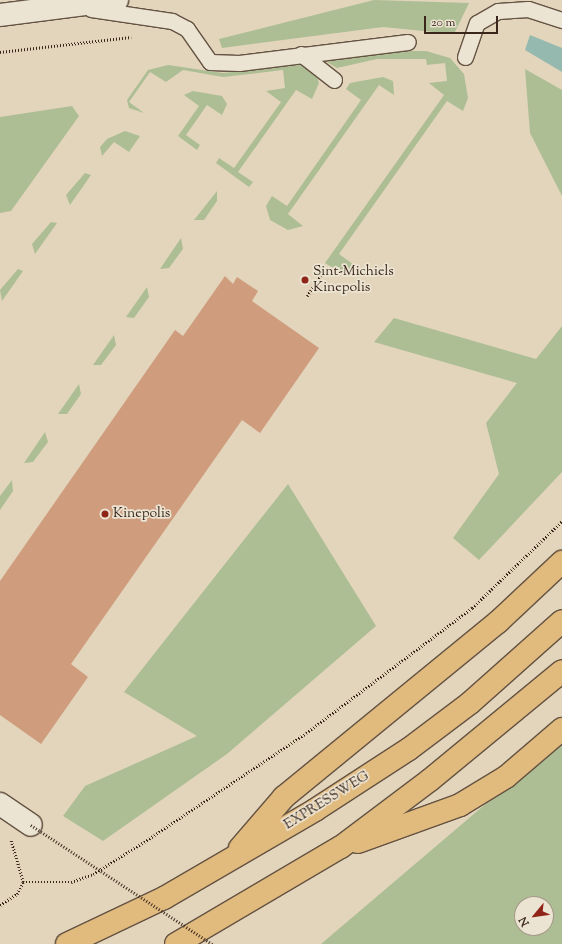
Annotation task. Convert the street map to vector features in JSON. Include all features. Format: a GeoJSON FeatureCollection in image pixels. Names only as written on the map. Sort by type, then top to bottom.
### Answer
{"type":"FeatureCollection","features":[{"type":"Feature","properties":{"kind":"highway"},"geometry":{"type":"LineString","coordinates":[[227,862],[284,798],[486,632],[562,562]]}},
{"type":"Feature","properties":{"kind":"highway","name":"EXPRESSWEG"},"geometry":{"type":"LineString","coordinates":[[67,944],[164,898],[227,862],[409,749],[470,703],[562,621]]}},
{"type":"Feature","properties":{"kind":"highway"},"geometry":{"type":"LineString","coordinates":[[176,944],[341,847],[430,780],[562,671]]}},
{"type":"Feature","properties":{"kind":"highway"},"geometry":{"type":"LineString","coordinates":[[341,847],[460,805],[506,777],[562,729]]}},
{"type":"Feature","properties":{"kind":"main road"},"geometry":{"type":"LineString","coordinates":[[0,14],[117,0]]}},
{"type":"Feature","properties":{"kind":"main road"},"geometry":{"type":"LineString","coordinates":[[5,808],[31,825]]}},
{"type":"Feature","properties":{"kind":"lane"},"geometry":{"type":"LineString","coordinates":[[70,6],[172,20],[188,29],[210,62],[239,63],[301,54],[408,42]]}},
{"type":"Feature","properties":{"kind":"lane"},"geometry":{"type":"LineString","coordinates":[[465,57],[477,23],[498,11],[528,9],[562,20]]}},
{"type":"Feature","properties":{"kind":"lane"},"geometry":{"type":"LineString","coordinates":[[301,54],[334,80]]}},
{"type":"Feature","properties":{"kind":"path"},"geometry":{"type":"LineString","coordinates":[[0,52],[135,36]]}},
{"type":"Feature","properties":{"kind":"path"},"geometry":{"type":"LineString","coordinates":[[307,296],[323,272]]}},
{"type":"Feature","properties":{"kind":"path"},"geometry":{"type":"LineString","coordinates":[[24,882],[71,882],[93,874],[144,842],[306,733],[466,612],[562,521]]}},
{"type":"Feature","properties":{"kind":"path"},"geometry":{"type":"LineString","coordinates":[[0,905],[17,894],[24,882],[8,833],[5,808]]}},
{"type":"Feature","properties":{"kind":"path"},"geometry":{"type":"LineString","coordinates":[[31,825],[212,944]]}},
{"type":"Feature","properties":{"kind":"green space"},"geometry":{"type":"Polygon","coordinates":[[[374,0],[469,3],[454,34],[383,27],[222,48],[219,39],[374,0]]]}},
{"type":"Feature","properties":{"kind":"green space"},"geometry":{"type":"Polygon","coordinates":[[[394,51],[426,51],[450,58],[464,74],[468,98],[463,111],[447,101],[339,254],[354,265],[346,271],[338,271],[325,263],[444,95],[429,83],[447,81],[445,63],[427,65],[426,59],[377,59],[337,68],[322,59],[394,51]]]}},
{"type":"Feature","properties":{"kind":"green space"},"geometry":{"type":"Polygon","coordinates":[[[168,65],[223,73],[300,65],[316,74],[319,83],[312,99],[296,90],[238,172],[253,182],[249,187],[216,163],[219,158],[234,168],[281,102],[266,91],[285,88],[283,70],[223,77],[183,70],[166,82],[150,72],[129,102],[144,113],[129,108],[127,100],[148,70],[168,65]]]}},
{"type":"Feature","properties":{"kind":"green space"},"geometry":{"type":"Polygon","coordinates":[[[525,69],[562,90],[562,196],[530,133],[525,69]]]}},
{"type":"Feature","properties":{"kind":"green space"},"geometry":{"type":"Polygon","coordinates":[[[383,77],[393,81],[394,95],[379,85],[288,214],[303,226],[288,230],[270,220],[266,206],[272,196],[287,206],[361,100],[346,89],[350,83],[383,77]]]}},
{"type":"Feature","properties":{"kind":"green space"},"geometry":{"type":"Polygon","coordinates":[[[193,91],[222,96],[227,104],[222,115],[207,105],[186,135],[200,145],[197,150],[178,136],[199,106],[184,95],[193,91]]]}},
{"type":"Feature","properties":{"kind":"green space"},"geometry":{"type":"Polygon","coordinates":[[[72,106],[79,116],[11,211],[0,213],[0,117],[72,106]]]}},
{"type":"Feature","properties":{"kind":"green space"},"geometry":{"type":"Polygon","coordinates":[[[125,131],[140,136],[129,152],[114,142],[102,156],[100,147],[107,139],[125,131]]]}},
{"type":"Feature","properties":{"kind":"green space"},"geometry":{"type":"Polygon","coordinates":[[[85,173],[91,175],[70,205],[66,195],[85,173]]]}},
{"type":"Feature","properties":{"kind":"green space"},"geometry":{"type":"Polygon","coordinates":[[[217,191],[217,201],[204,220],[194,220],[217,191]]]}},
{"type":"Feature","properties":{"kind":"green space"},"geometry":{"type":"Polygon","coordinates":[[[51,222],[57,223],[35,254],[32,244],[51,222]]]}},
{"type":"Feature","properties":{"kind":"green space"},"geometry":{"type":"Polygon","coordinates":[[[181,238],[183,249],[169,268],[160,269],[181,238]]]}},
{"type":"Feature","properties":{"kind":"green space"},"geometry":{"type":"Polygon","coordinates":[[[18,269],[23,271],[2,301],[0,290],[18,269]]]}},
{"type":"Feature","properties":{"kind":"green space"},"geometry":{"type":"Polygon","coordinates":[[[147,287],[149,297],[134,318],[126,317],[147,287]]]}},
{"type":"Feature","properties":{"kind":"green space"},"geometry":{"type":"Polygon","coordinates":[[[394,318],[536,359],[562,326],[562,472],[479,560],[453,538],[499,474],[486,423],[517,383],[374,342],[394,318]]]}},
{"type":"Feature","properties":{"kind":"green space"},"geometry":{"type":"Polygon","coordinates":[[[114,335],[116,345],[101,365],[93,365],[114,335]]]}},
{"type":"Feature","properties":{"kind":"green space"},"geometry":{"type":"Polygon","coordinates":[[[79,384],[81,394],[67,414],[58,414],[79,384]]]}},
{"type":"Feature","properties":{"kind":"green space"},"geometry":{"type":"Polygon","coordinates":[[[45,432],[48,442],[33,462],[24,463],[45,432]]]}},
{"type":"Feature","properties":{"kind":"green space"},"geometry":{"type":"Polygon","coordinates":[[[12,480],[13,491],[0,510],[0,496],[12,480]]]}},
{"type":"Feature","properties":{"kind":"green space"},"geometry":{"type":"Polygon","coordinates":[[[288,484],[376,626],[227,754],[103,841],[63,816],[85,786],[197,736],[124,692],[288,484]]]}},
{"type":"Feature","properties":{"kind":"green space"},"geometry":{"type":"Polygon","coordinates":[[[562,739],[562,944],[321,944],[562,739]]]}},
{"type":"Feature","properties":{"kind":"water"},"geometry":{"type":"Polygon","coordinates":[[[530,35],[562,48],[562,72],[525,50],[530,35]]]}},
{"type":"Feature","properties":{"kind":"building","name":"Kinepolis"},"geometry":{"type":"Polygon","coordinates":[[[225,276],[233,284],[237,277],[258,291],[252,301],[319,348],[260,433],[242,420],[71,664],[88,677],[41,744],[0,715],[0,581],[175,330],[183,336],[225,276]]]}},
{"type":"Feature","properties":{"kind":"place","name":"Sint-Michiels Kinepolis"},"geometry":{"type":"Point","coordinates":[305,280]}},
{"type":"Feature","properties":{"kind":"place","name":"Kinepolis"},"geometry":{"type":"Point","coordinates":[105,514]}}]}
